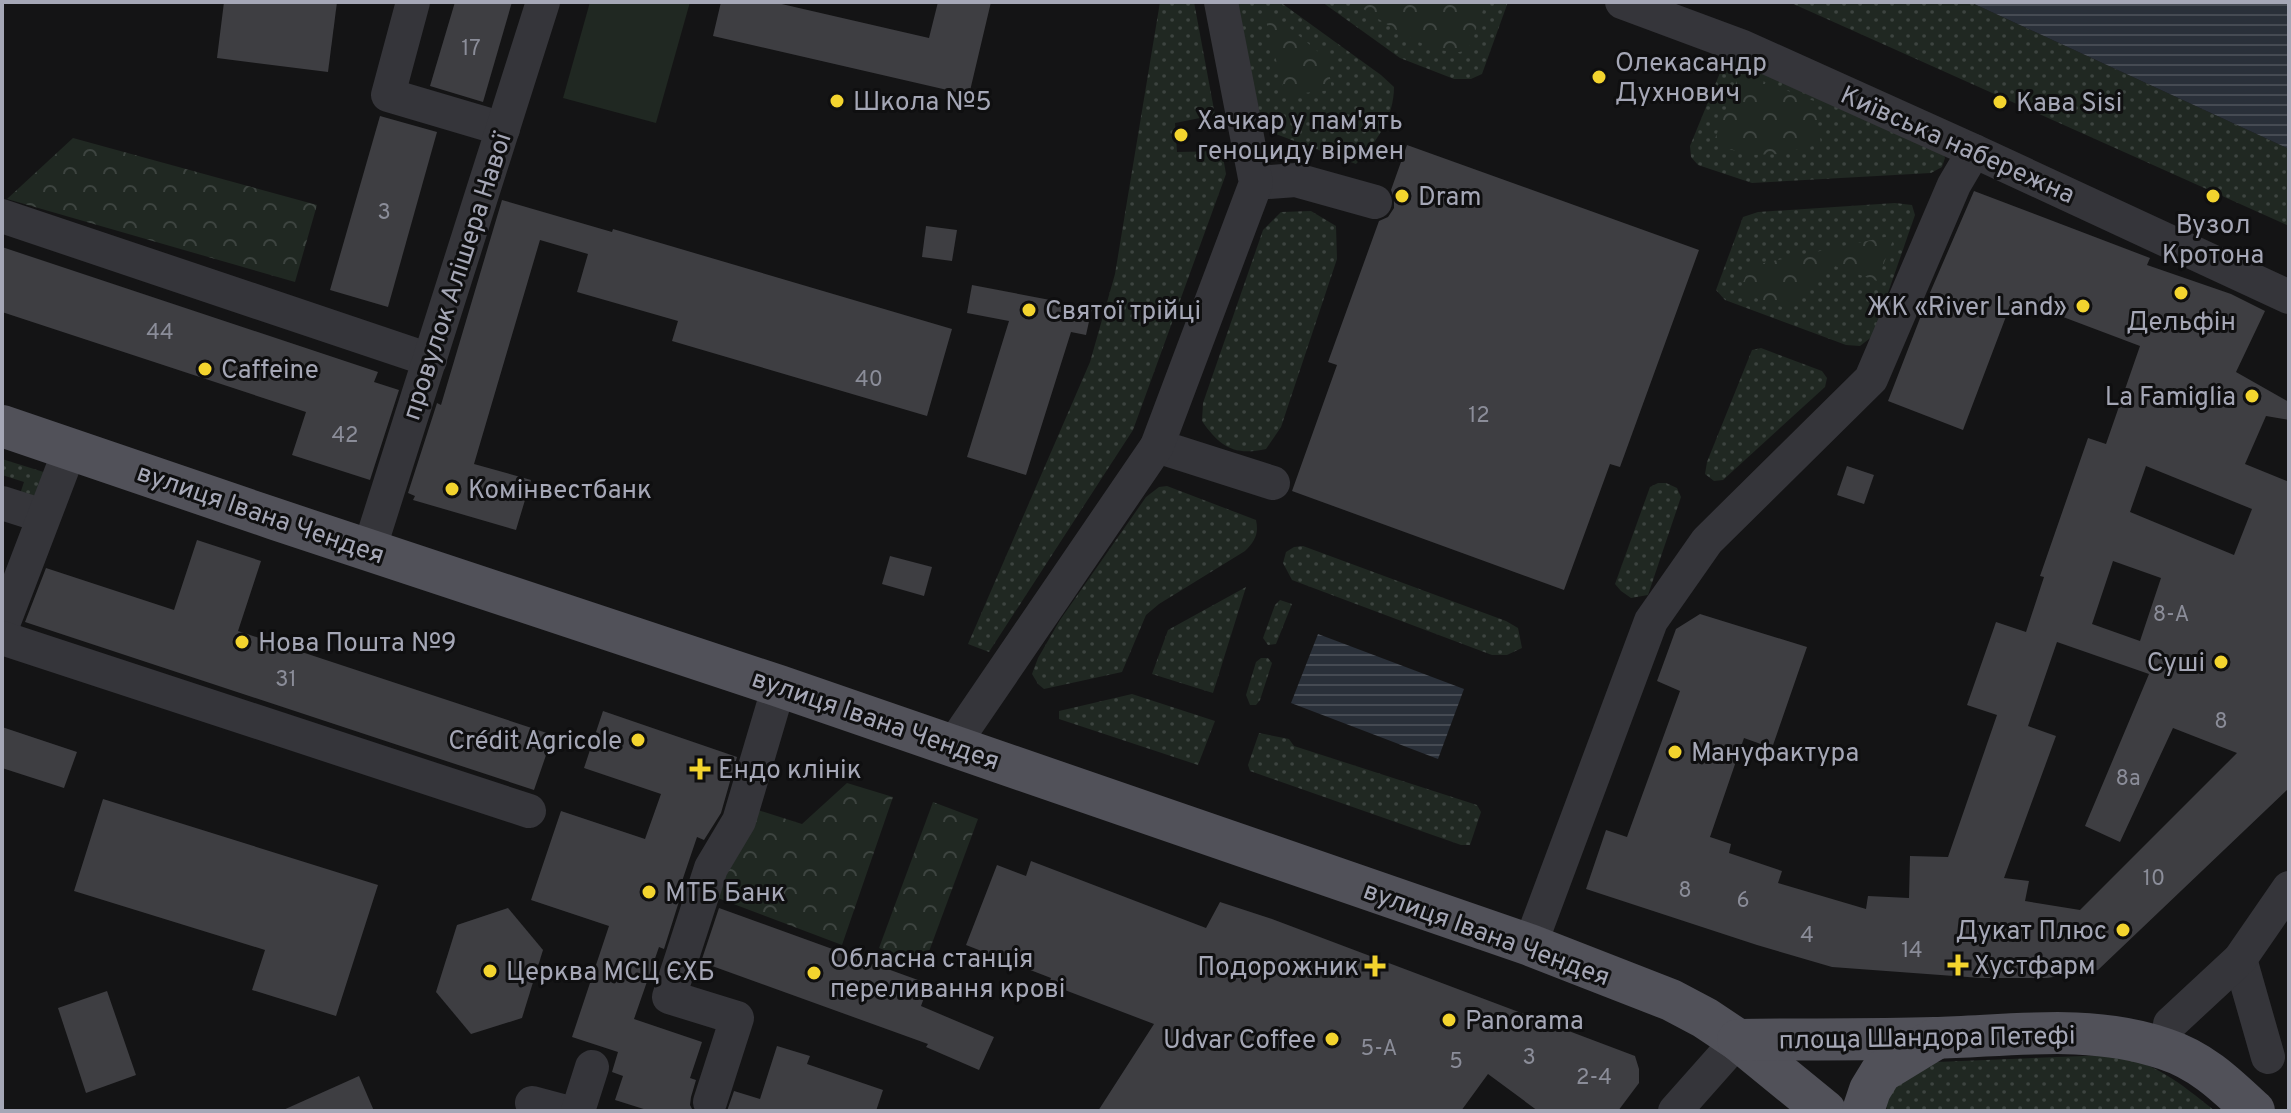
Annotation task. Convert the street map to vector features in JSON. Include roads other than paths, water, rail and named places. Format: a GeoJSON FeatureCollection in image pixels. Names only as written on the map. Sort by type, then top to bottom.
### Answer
{"type":"FeatureCollection","features":[{"type":"Feature","properties":{"kind":"main road","name":"вулиця Івана Чендея"},"geometry":{"type":"LineString","coordinates":[[2,426],[953,745],[1530,945],[1671,1000],[1738,1040]]}},
{"type":"Feature","properties":{"kind":"main road","name":"площа Шандора Петефі"},"geometry":{"type":"LineString","coordinates":[[1738,1040],[1936,1038],[2061,1031],[2152,1045],[2196,1063],[2231,1087],[2254,1111]]}},
{"type":"Feature","properties":{"kind":"main road"},"geometry":{"type":"LineString","coordinates":[[1863,1111],[1870,1090],[1881,1072],[1936,1038]]}},
{"type":"Feature","properties":{"kind":"main road","name":"площа Шандора Петефі"},"geometry":{"type":"LineString","coordinates":[[1738,1040],[1825,1111]]}},
{"type":"Feature","properties":{"kind":"street"},"geometry":{"type":"LineString","coordinates":[[413,2],[388,95],[503,129]]}},
{"type":"Feature","properties":{"kind":"street","name":"провулок Алішера Навої"},"geometry":{"type":"LineString","coordinates":[[369,550],[543,2]]}},
{"type":"Feature","properties":{"kind":"street"},"geometry":{"type":"LineString","coordinates":[[953,745],[1157,446],[1256,183],[1221,2]]}},
{"type":"Feature","properties":{"kind":"street","name":"Київська набережна"},"geometry":{"type":"LineString","coordinates":[[1622,2],[1743,47],[2289,297]]}},
{"type":"Feature","properties":{"kind":"street"},"geometry":{"type":"LineString","coordinates":[[1530,945],[1651,621],[1707,541],[1871,379],[1954,185],[1974,151]]}},
{"type":"Feature","properties":{"kind":"street"},"geometry":{"type":"LineString","coordinates":[[1256,183],[1296,180],[1375,202]]}},
{"type":"Feature","properties":{"kind":"street"},"geometry":{"type":"LineString","coordinates":[[2,216],[430,360]]}},
{"type":"Feature","properties":{"kind":"street"},"geometry":{"type":"LineString","coordinates":[[1157,446],[1273,483]]}},
{"type":"Feature","properties":{"kind":"street"},"geometry":{"type":"LineString","coordinates":[[2,627],[70,449]]}},
{"type":"Feature","properties":{"kind":"street"},"geometry":{"type":"LineString","coordinates":[[2,503],[43,516]]}},
{"type":"Feature","properties":{"kind":"street"},"geometry":{"type":"LineString","coordinates":[[2,638],[529,811]]}},
{"type":"Feature","properties":{"kind":"street"},"geometry":{"type":"LineString","coordinates":[[710,1102],[737,1018],[669,997],[711,868],[739,821],[779,686]]}},
{"type":"Feature","properties":{"kind":"street"},"geometry":{"type":"LineString","coordinates":[[2170,1024],[2240,959],[2289,888]]}},
{"type":"Feature","properties":{"kind":"street"},"geometry":{"type":"LineString","coordinates":[[2240,959],[2268,1057]]}},
{"type":"Feature","properties":{"kind":"street"},"geometry":{"type":"LineString","coordinates":[[1675,1111],[1738,1040]]}},
{"type":"Feature","properties":{"kind":"street"},"geometry":{"type":"LineString","coordinates":[[578,1111],[592,1067]]}},
{"type":"Feature","properties":{"kind":"place","name":"Олекасандр Духнович"},"geometry":{"type":"Point","coordinates":[1599,77]}},
{"type":"Feature","properties":{"kind":"place","name":"Школа №5"},"geometry":{"type":"Point","coordinates":[837,101]}},
{"type":"Feature","properties":{"kind":"place","name":"Кава Sisi"},"geometry":{"type":"Point","coordinates":[2000,102]}},
{"type":"Feature","properties":{"kind":"place","name":"Хачкар у пам'ять геноциду вірмен"},"geometry":{"type":"Point","coordinates":[1181,135]}},
{"type":"Feature","properties":{"kind":"place","name":"Dram"},"geometry":{"type":"Point","coordinates":[1402,196]}},
{"type":"Feature","properties":{"kind":"place","name":"Вузол Кротона"},"geometry":{"type":"Point","coordinates":[2213,196]}},
{"type":"Feature","properties":{"kind":"place","name":"Дельфін"},"geometry":{"type":"Point","coordinates":[2181,293]}},
{"type":"Feature","properties":{"kind":"place","name":"ЖК «River Land»"},"geometry":{"type":"Point","coordinates":[2083,306]}},
{"type":"Feature","properties":{"kind":"place","name":"Святої трійці"},"geometry":{"type":"Point","coordinates":[1029,310]}},
{"type":"Feature","properties":{"kind":"place","name":"Caffeine"},"geometry":{"type":"Point","coordinates":[205,369]}},
{"type":"Feature","properties":{"kind":"place","name":"La Famiglia"},"geometry":{"type":"Point","coordinates":[2252,396]}},
{"type":"Feature","properties":{"kind":"place","name":"Комінвестбанк"},"geometry":{"type":"Point","coordinates":[452,489]}},
{"type":"Feature","properties":{"kind":"place","name":"Нова Пошта №9"},"geometry":{"type":"Point","coordinates":[242,642]}},
{"type":"Feature","properties":{"kind":"place","name":"Суші"},"geometry":{"type":"Point","coordinates":[2221,662]}},
{"type":"Feature","properties":{"kind":"place","name":"Crédit Agricole"},"geometry":{"type":"Point","coordinates":[638,740]}},
{"type":"Feature","properties":{"kind":"place","name":"Мануфактура"},"geometry":{"type":"Point","coordinates":[1675,752]}},
{"type":"Feature","properties":{"kind":"place","name":"Ендо клінік"},"geometry":{"type":"Point","coordinates":[700,769]}},
{"type":"Feature","properties":{"kind":"place","name":"МТБ Банк"},"geometry":{"type":"Point","coordinates":[649,892]}},
{"type":"Feature","properties":{"kind":"place","name":"Дукат Плюс"},"geometry":{"type":"Point","coordinates":[2123,930]}},
{"type":"Feature","properties":{"kind":"place","name":"Хустфарм"},"geometry":{"type":"Point","coordinates":[1958,965]}},
{"type":"Feature","properties":{"kind":"place","name":"Подорожник"},"geometry":{"type":"Point","coordinates":[1375,966]}},
{"type":"Feature","properties":{"kind":"place","name":"Церква МСЦ ЄХБ"},"geometry":{"type":"Point","coordinates":[490,971]}},
{"type":"Feature","properties":{"kind":"place","name":"Обласна станція переливання крові"},"geometry":{"type":"Point","coordinates":[814,973]}},
{"type":"Feature","properties":{"kind":"place","name":"Panorama"},"geometry":{"type":"Point","coordinates":[1449,1020]}},
{"type":"Feature","properties":{"kind":"place","name":"Udvar Coffee"},"geometry":{"type":"Point","coordinates":[1332,1039]}}]}
